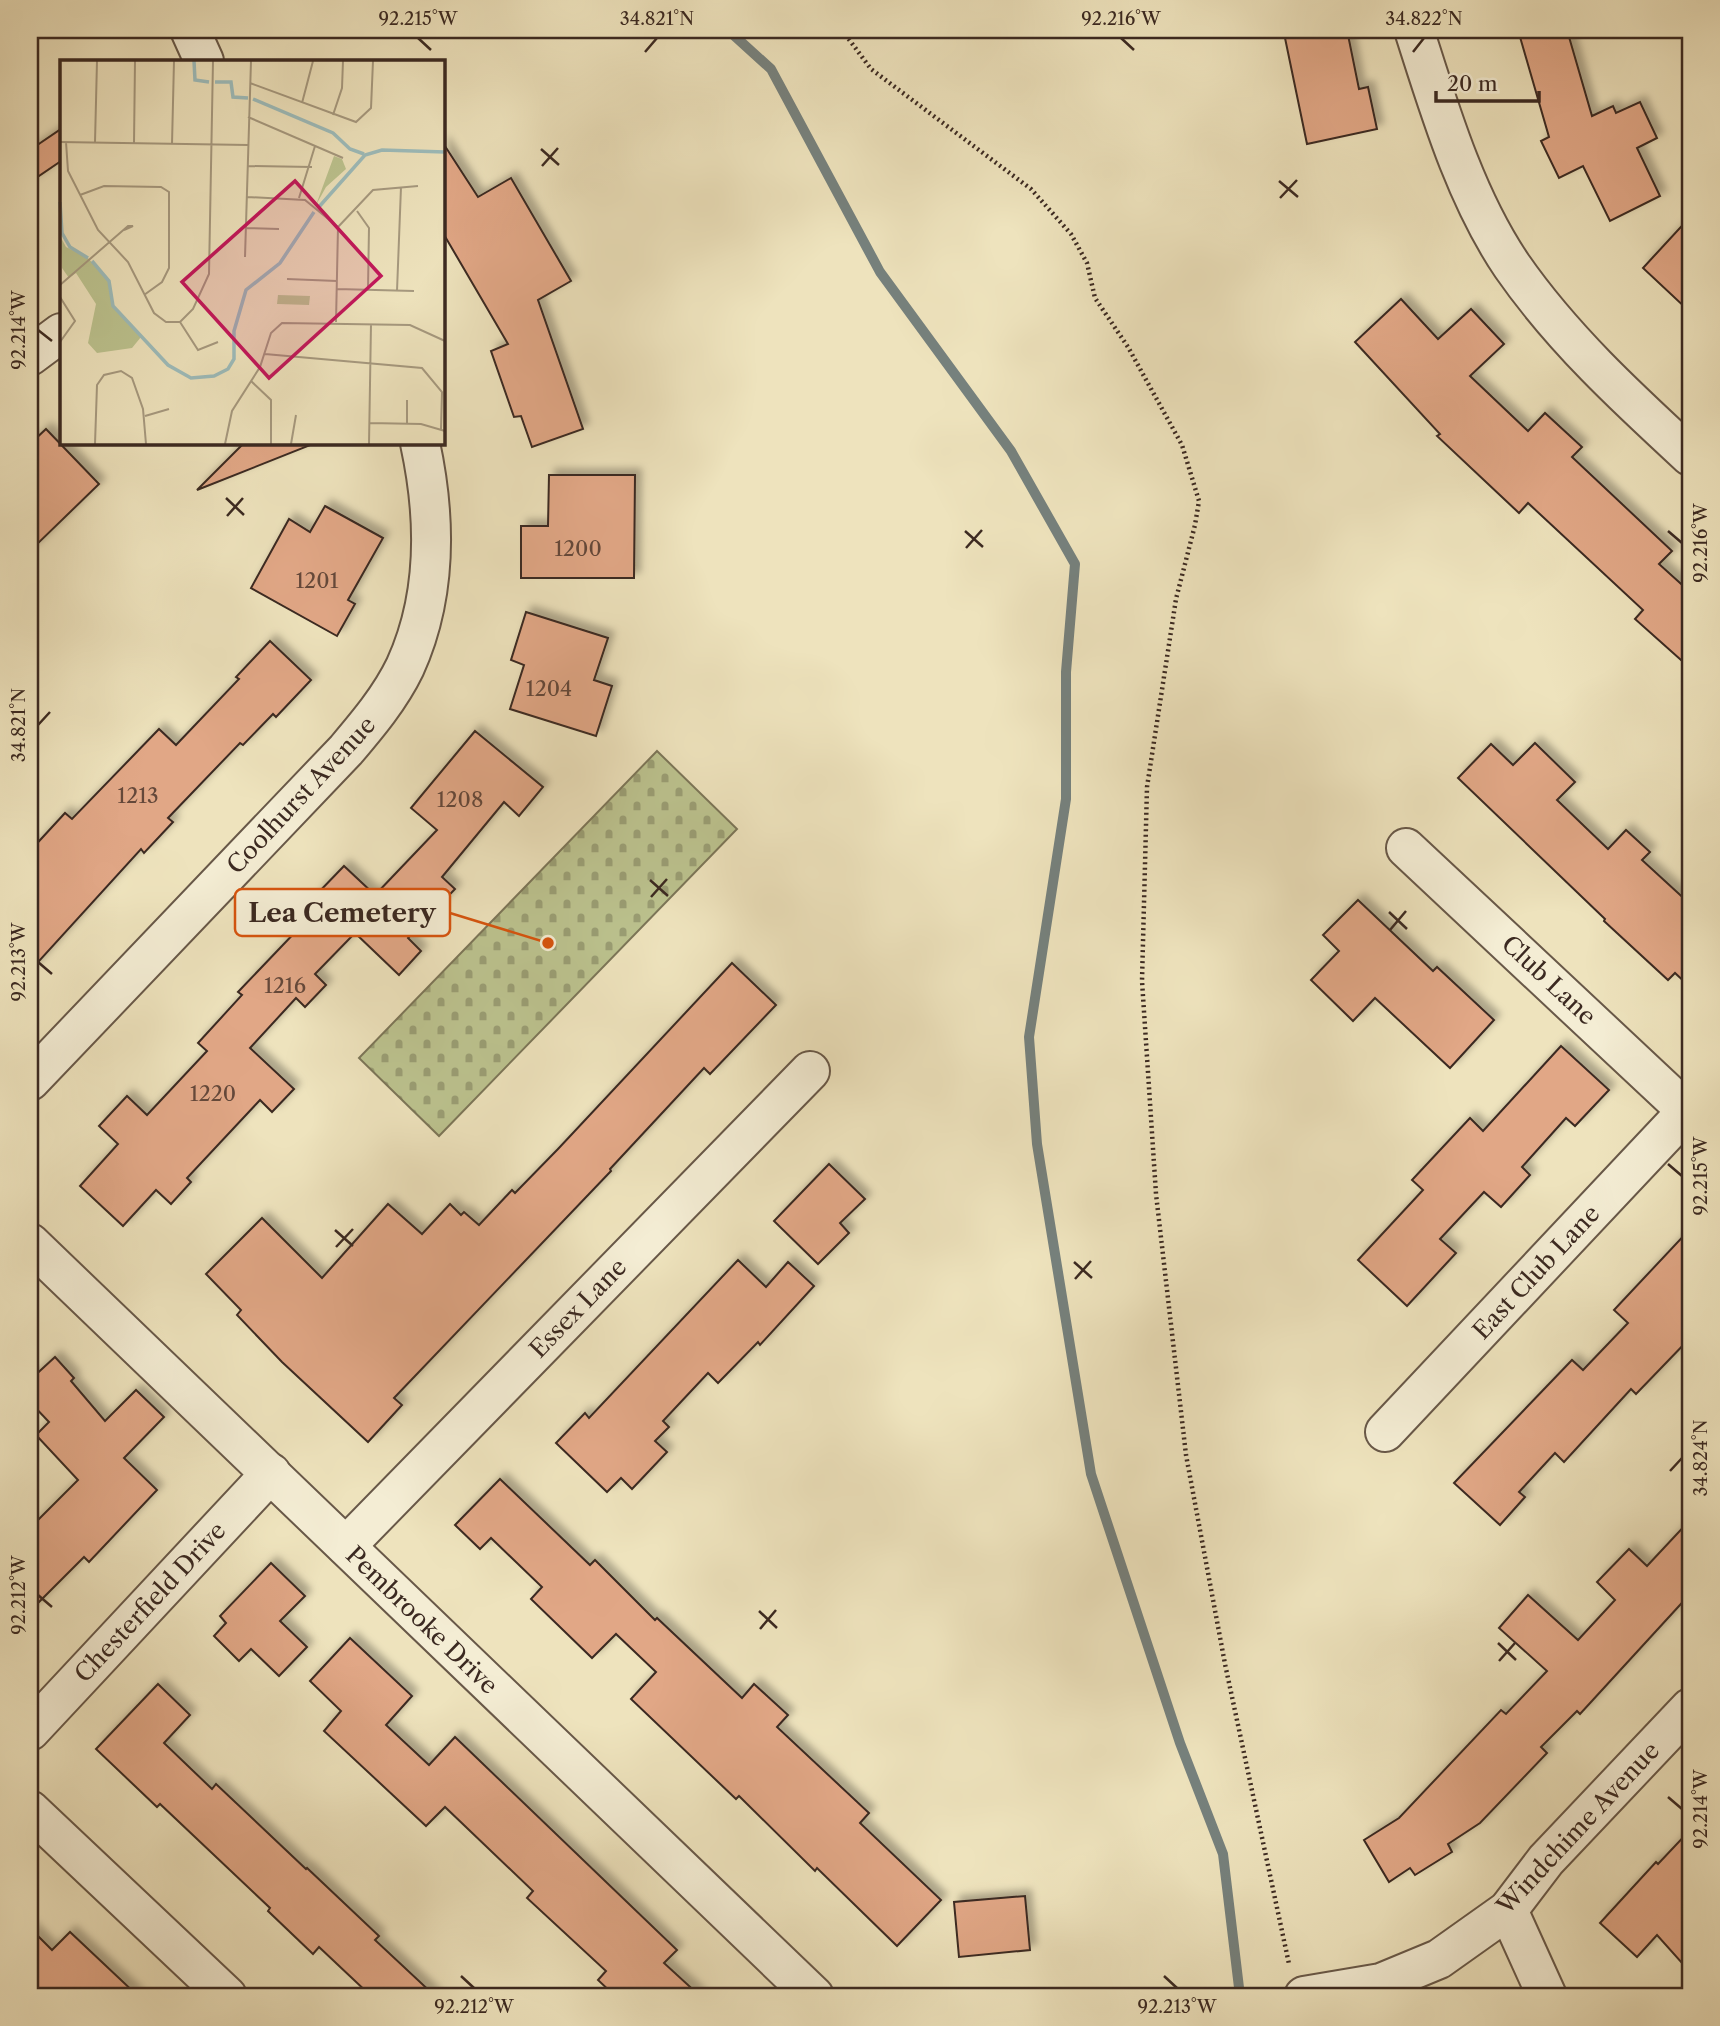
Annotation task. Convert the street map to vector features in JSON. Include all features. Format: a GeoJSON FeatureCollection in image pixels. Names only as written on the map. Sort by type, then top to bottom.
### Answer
{"type":"FeatureCollection","features":[{"type":"Feature","properties":{"kind":"street"},"geometry":{"type":"LineString","coordinates":[[190,30],[204,60]]}},
{"type":"Feature","properties":{"kind":"street"},"geometry":{"type":"LineString","coordinates":[[1414,30],[1447,131],[1476,200],[1511,264],[1560,329],[1617,388],[1690,456]]}},
{"type":"Feature","properties":{"kind":"street"},"geometry":{"type":"LineString","coordinates":[[30,356],[60,334]]}},
{"type":"Feature","properties":{"kind":"street","name":"Coolhurst Avenue"},"geometry":{"type":"LineString","coordinates":[[30,1081],[346,750],[379,711],[404,668],[422,621],[429,583],[431,516],[420,444]]}},
{"type":"Feature","properties":{"kind":"street","name":"Club Lane"},"geometry":{"type":"LineString","coordinates":[[1406,848],[1688,1113]]}},
{"type":"Feature","properties":{"kind":"street","name":"Essex Lane"},"geometry":{"type":"LineString","coordinates":[[346,1546],[810,1071]]}},
{"type":"Feature","properties":{"kind":"street","name":"East Club Lane"},"geometry":{"type":"LineString","coordinates":[[1385,1432],[1688,1113]]}},
{"type":"Feature","properties":{"kind":"street","name":"Pembrooke Drive"},"geometry":{"type":"LineString","coordinates":[[30,1243],[814,1996]]}},
{"type":"Feature","properties":{"kind":"street","name":"Chesterfield Drive"},"geometry":{"type":"LineString","coordinates":[[30,1731],[271,1473]]}},
{"type":"Feature","properties":{"kind":"street","name":"Windchime Avenue"},"geometry":{"type":"LineString","coordinates":[[1297,1983],[1381,1983],[1439,1959],[1508,1910],[1546,1860],[1690,1708]]}},
{"type":"Feature","properties":{"kind":"street"},"geometry":{"type":"LineString","coordinates":[[30,1810],[227,1996]]}},
{"type":"Feature","properties":{"kind":"street"},"geometry":{"type":"LineString","coordinates":[[1508,1910],[1547,1996]]}},
{"type":"Feature","properties":{"kind":"path"},"geometry":{"type":"LineString","coordinates":[[842,30],[871,69],[1031,189],[1071,234],[1087,262],[1095,298],[1128,347],[1182,445],[1199,500],[1176,599],[1147,788],[1142,981],[1156,1194],[1186,1455],[1225,1664],[1297,1983]]}},
{"type":"Feature","properties":{"kind":"green space"},"geometry":{"type":"Polygon","coordinates":[[[657,751],[737,829],[439,1136],[359,1058],[657,751]]]}},
{"type":"Feature","properties":{"kind":"building"},"geometry":{"type":"Polygon","coordinates":[[[1322,30],[1347,30],[1359,89],[1368,87],[1377,129],[1307,144],[1285,38],[1322,30]]]}},
{"type":"Feature","properties":{"kind":"building"},"geometry":{"type":"Polygon","coordinates":[[[1518,30],[1567,30],[1592,116],[1613,106],[1616,113],[1640,102],[1657,138],[1637,148],[1660,196],[1610,221],[1583,166],[1559,178],[1541,141],[1549,137],[1518,30]]]}},
{"type":"Feature","properties":{"kind":"building"},"geometry":{"type":"Polygon","coordinates":[[[60,130],[60,162],[30,182],[30,150],[60,130]]]}},
{"type":"Feature","properties":{"kind":"building"},"geometry":{"type":"Polygon","coordinates":[[[444,145],[478,197],[511,178],[571,281],[538,300],[583,429],[532,447],[521,416],[514,417],[491,351],[508,344],[444,235],[444,145]]]}},
{"type":"Feature","properties":{"kind":"building"},"geometry":{"type":"Polygon","coordinates":[[[1690,217],[1690,312],[1643,268],[1690,217]]]}},
{"type":"Feature","properties":{"kind":"building"},"geometry":{"type":"Polygon","coordinates":[[[1401,299],[1438,339],[1471,309],[1504,344],[1470,376],[1528,431],[1545,413],[1582,447],[1572,457],[1672,551],[1659,564],[1690,592],[1690,668],[1635,619],[1643,610],[1528,503],[1519,513],[1437,436],[1440,434],[1355,342],[1401,299]]]}},
{"type":"Feature","properties":{"kind":"building"},"geometry":{"type":"Polygon","coordinates":[[[46,429],[99,484],[30,551],[30,444],[46,429]]]}},
{"type":"Feature","properties":{"kind":"building"},"geometry":{"type":"Polygon","coordinates":[[[243,444],[313,444],[197,490],[243,444]]]}},
{"type":"Feature","properties":{"kind":"building"},"geometry":{"type":"Polygon","coordinates":[[[549,475],[635,475],[634,578],[521,578],[521,526],[548,526],[549,475]]]}},
{"type":"Feature","properties":{"kind":"building"},"geometry":{"type":"Polygon","coordinates":[[[325,506],[383,538],[348,600],[355,604],[337,636],[251,588],[289,519],[310,532],[325,506]]]}},
{"type":"Feature","properties":{"kind":"building"},"geometry":{"type":"Polygon","coordinates":[[[526,612],[608,638],[594,680],[612,686],[596,736],[510,709],[524,665],[511,660],[526,612]]]}},
{"type":"Feature","properties":{"kind":"building"},"geometry":{"type":"Polygon","coordinates":[[[270,641],[311,680],[276,717],[273,714],[243,745],[240,743],[168,818],[173,822],[144,853],[141,849],[30,971],[30,851],[65,813],[72,819],[159,729],[176,745],[239,679],[236,677],[270,641]]]}},
{"type":"Feature","properties":{"kind":"building"},"geometry":{"type":"Polygon","coordinates":[[[475,731],[543,787],[519,816],[504,802],[442,877],[455,889],[408,938],[421,951],[399,975],[355,933],[315,974],[326,985],[305,1007],[296,998],[250,1048],[294,1089],[272,1112],[260,1100],[187,1178],[191,1182],[171,1204],[156,1190],[123,1226],[80,1186],[118,1144],[99,1126],[127,1096],[147,1115],[207,1051],[198,1043],[242,995],[238,992],[323,903],[315,896],[344,866],[375,895],[437,830],[411,808],[475,731]]]}},
{"type":"Feature","properties":{"kind":"building"},"geometry":{"type":"Polygon","coordinates":[[[1535,743],[1575,782],[1557,800],[1608,849],[1626,830],[1650,852],[1642,860],[1690,904],[1690,987],[1675,973],[1668,980],[1458,778],[1491,744],[1513,765],[1535,743]]]}},
{"type":"Feature","properties":{"kind":"building"},"geometry":{"type":"Polygon","coordinates":[[[1358,900],[1433,971],[1437,967],[1494,1020],[1450,1068],[1375,998],[1353,1021],[1311,980],[1339,951],[1323,935],[1358,900]]]}},
{"type":"Feature","properties":{"kind":"building"},"geometry":{"type":"Polygon","coordinates":[[[732,963],[776,1005],[710,1074],[704,1068],[611,1171],[394,1398],[402,1405],[368,1442],[282,1362],[237,1315],[241,1310],[206,1274],[262,1218],[322,1278],[388,1204],[422,1234],[450,1204],[461,1215],[464,1212],[479,1225],[512,1190],[515,1193],[558,1149],[732,963]]]}},
{"type":"Feature","properties":{"kind":"building"},"geometry":{"type":"Polygon","coordinates":[[[1561,1046],[1609,1090],[1575,1126],[1566,1118],[1522,1167],[1530,1175],[1501,1207],[1484,1192],[1440,1239],[1456,1253],[1407,1306],[1358,1260],[1423,1190],[1412,1180],[1470,1118],[1483,1131],[1561,1046]]]}},
{"type":"Feature","properties":{"kind":"building"},"geometry":{"type":"Polygon","coordinates":[[[829,1164],[865,1199],[840,1223],[849,1233],[818,1264],[774,1221],[829,1164]]]}},
{"type":"Feature","properties":{"kind":"building"},"geometry":{"type":"Polygon","coordinates":[[[1690,1229],[1690,1338],[1636,1394],[1631,1389],[1564,1462],[1555,1453],[1519,1492],[1525,1497],[1500,1525],[1454,1483],[1572,1360],[1583,1370],[1628,1323],[1614,1310],[1690,1229]]]}},
{"type":"Feature","properties":{"kind":"building"},"geometry":{"type":"Polygon","coordinates":[[[738,1260],[766,1287],[788,1262],[814,1286],[760,1345],[758,1342],[718,1383],[708,1373],[663,1421],[669,1427],[655,1441],[667,1452],[632,1489],[621,1478],[607,1492],[556,1443],[585,1413],[589,1418],[738,1260]]]}},
{"type":"Feature","properties":{"kind":"building"},"geometry":{"type":"Polygon","coordinates":[[[55,1357],[74,1378],[71,1381],[105,1421],[136,1390],[164,1417],[124,1458],[157,1490],[89,1562],[84,1557],[30,1611],[30,1528],[78,1480],[36,1435],[49,1422],[30,1402],[30,1380],[55,1357]]]}},
{"type":"Feature","properties":{"kind":"building"},"geometry":{"type":"Polygon","coordinates":[[[500,1479],[590,1565],[595,1560],[655,1620],[657,1618],[742,1698],[754,1684],[788,1715],[777,1727],[869,1813],[860,1823],[941,1900],[897,1946],[817,1868],[815,1871],[739,1796],[736,1799],[631,1699],[656,1672],[616,1634],[592,1658],[531,1599],[542,1587],[491,1538],[480,1549],[455,1525],[500,1479]]]}},
{"type":"Feature","properties":{"kind":"building"},"geometry":{"type":"Polygon","coordinates":[[[1690,1520],[1690,1594],[1580,1714],[1577,1711],[1541,1747],[1547,1753],[1480,1823],[1448,1844],[1452,1852],[1415,1875],[1410,1868],[1389,1882],[1364,1840],[1399,1818],[1501,1710],[1506,1714],[1547,1671],[1499,1628],[1528,1595],[1578,1640],[1615,1600],[1597,1582],[1629,1549],[1647,1566],[1690,1520]]]}},
{"type":"Feature","properties":{"kind":"building"},"geometry":{"type":"Polygon","coordinates":[[[271,1563],[305,1596],[280,1621],[307,1647],[279,1676],[251,1649],[239,1661],[214,1636],[226,1623],[220,1616],[271,1563]]]}},
{"type":"Feature","properties":{"kind":"building"},"geometry":{"type":"Polygon","coordinates":[[[350,1638],[412,1696],[386,1725],[429,1765],[455,1737],[677,1950],[664,1963],[700,1996],[615,1996],[598,1980],[606,1971],[527,1898],[533,1891],[445,1807],[426,1826],[324,1731],[341,1711],[310,1681],[350,1638]]]}},
{"type":"Feature","properties":{"kind":"building"},"geometry":{"type":"Polygon","coordinates":[[[158,1684],[190,1715],[164,1743],[212,1789],[216,1784],[307,1868],[379,1936],[375,1940],[435,1996],[371,1996],[319,1947],[313,1954],[268,1911],[270,1908],[160,1804],[157,1807],[96,1749],[158,1684]]]}},
{"type":"Feature","properties":{"kind":"building"},"geometry":{"type":"Polygon","coordinates":[[[1690,1830],[1690,1972],[1657,1935],[1637,1957],[1600,1923],[1656,1862],[1658,1864],[1690,1830]]]}},
{"type":"Feature","properties":{"kind":"building"},"geometry":{"type":"Polygon","coordinates":[[[1025,1896],[1030,1950],[959,1957],[954,1902],[1025,1896]]]}},
{"type":"Feature","properties":{"kind":"building"},"geometry":{"type":"Polygon","coordinates":[[[30,1928],[52,1950],[70,1932],[138,1996],[47,1996],[30,1980],[30,1928]]]}},
{"type":"Feature","properties":{"kind":"waterway"},"geometry":{"type":"LineString","coordinates":[[728,30],[771,69],[880,272],[1011,451],[1075,564],[1066,672],[1066,799],[1029,1037],[1037,1144],[1091,1474],[1180,1743],[1223,1854],[1240,1996]]}},
{"type":"Feature","properties":{"kind":"place","name":"Lea Cemetery"},"geometry":{"type":"Point","coordinates":[548,943]}}]}
